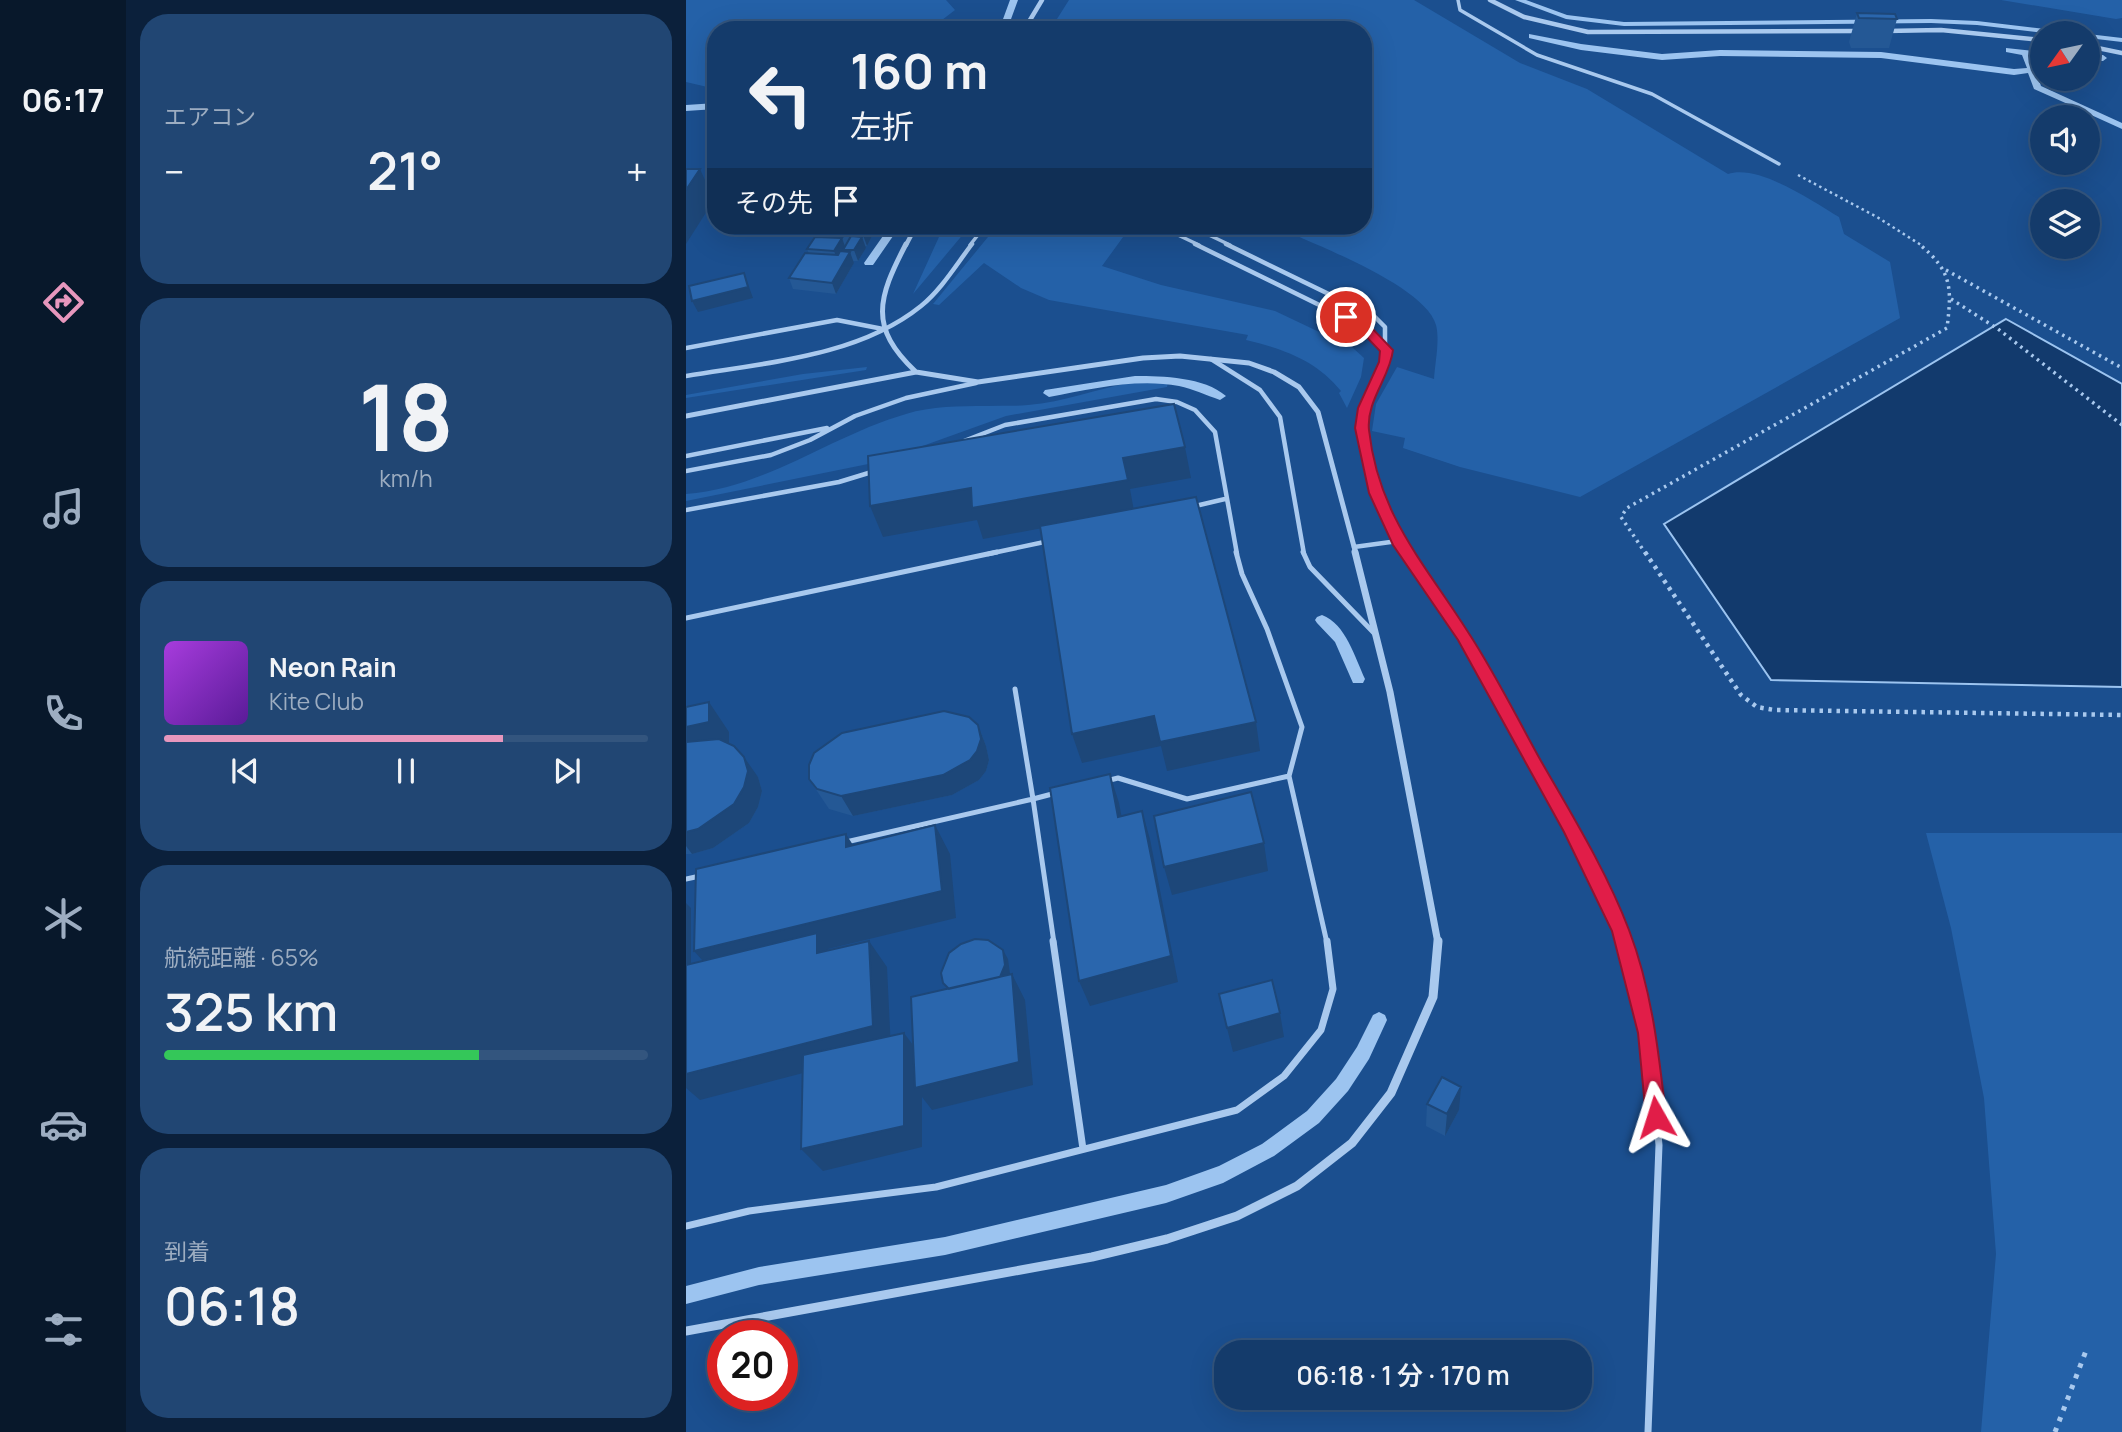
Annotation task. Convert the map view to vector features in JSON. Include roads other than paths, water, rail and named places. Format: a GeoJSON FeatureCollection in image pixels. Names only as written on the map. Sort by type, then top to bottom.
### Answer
{"type":"FeatureCollection","features":[{"type":"Feature","properties":{"kind":"street"},"geometry":{"type":"LineString","coordinates":[[1029,21],[1042,0]]}},
{"type":"Feature","properties":{"kind":"street"},"geometry":{"type":"LineString","coordinates":[[1490,0],[1524,17],[1588,32],[1866,31]]}},
{"type":"Feature","properties":{"kind":"street"},"geometry":{"type":"LineString","coordinates":[[1880,31],[1954,31],[2030,39]]}},
{"type":"Feature","properties":{"kind":"street"},"geometry":{"type":"LineString","coordinates":[[2100,47],[2122,53]]}},
{"type":"Feature","properties":{"kind":"street"},"geometry":{"type":"LineString","coordinates":[[686,184],[707,184]]}},
{"type":"Feature","properties":{"kind":"street"},"geometry":{"type":"LineString","coordinates":[[912,235],[890,281],[881,316],[891,348],[916,372]]}},
{"type":"Feature","properties":{"kind":"street"},"geometry":{"type":"LineString","coordinates":[[686,416],[916,372],[978,382],[1143,358],[1209,358],[1250,363],[1274,372],[1299,387],[1318,412],[1354,547],[1390,692],[1438,940],[1433,997],[1417,1039],[1391,1093],[1352,1143],[1297,1186],[1237,1216],[1167,1240],[1092,1257],[766,1314],[686,1331]]}},
{"type":"Feature","properties":{"kind":"lane"},"geometry":{"type":"LineString","coordinates":[[1457,0],[1460,10],[1537,55],[1624,82],[1652,94],[1779,164]]}},
{"type":"Feature","properties":{"kind":"lane"},"geometry":{"type":"LineString","coordinates":[[686,376],[802,355],[886,330],[922,305],[978,235]]}},
{"type":"Feature","properties":{"kind":"lane"},"geometry":{"type":"LineString","coordinates":[[1176,235],[1364,327],[1387,350]]}},
{"type":"Feature","properties":{"kind":"lane"},"geometry":{"type":"LineString","coordinates":[[1208,235],[1374,316],[1385,327],[1385,362],[1364,408],[1362,428],[1376,493],[1398,541],[1463,636],[1570,828],[1620,931],[1648,1033],[1659,1144],[1648,1432]]}},
{"type":"Feature","properties":{"kind":"lane"},"geometry":{"type":"LineString","coordinates":[[686,348],[837,320],[886,330]]}},
{"type":"Feature","properties":{"kind":"lane"},"geometry":{"type":"LineString","coordinates":[[1209,358],[1242,376],[1272,399],[1280,417],[1302,549],[1310,567],[1374,633]]}},
{"type":"Feature","properties":{"kind":"lane"},"geometry":{"type":"LineString","coordinates":[[686,471],[771,455],[855,416],[906,398],[978,382]]}},
{"type":"Feature","properties":{"kind":"lane"},"geometry":{"type":"LineString","coordinates":[[686,1226],[749,1211],[936,1187],[1237,1110],[1284,1076],[1321,1030],[1333,989],[1325,927],[1289,776],[1302,727],[1267,629],[1242,574],[1225,499],[1215,432],[1195,410],[1177,402],[1156,399],[1005,425],[957,444]]}},
{"type":"Feature","properties":{"kind":"lane"},"geometry":{"type":"LineString","coordinates":[[686,456],[835,426]]}},
{"type":"Feature","properties":{"kind":"lane"},"geometry":{"type":"LineString","coordinates":[[686,510],[839,482],[885,469]]}},
{"type":"Feature","properties":{"kind":"lane"},"geometry":{"type":"LineString","coordinates":[[1180,510],[1225,499]]}},
{"type":"Feature","properties":{"kind":"lane"},"geometry":{"type":"LineString","coordinates":[[686,618],[1062,538]]}},
{"type":"Feature","properties":{"kind":"lane"},"geometry":{"type":"LineString","coordinates":[[1354,547],[1398,541]]}},
{"type":"Feature","properties":{"kind":"lane"},"geometry":{"type":"LineString","coordinates":[[1015,688],[1083,1149]]}},
{"type":"Feature","properties":{"kind":"lane"},"geometry":{"type":"LineString","coordinates":[[1094,784],[1118,778],[1187,799],[1289,776]]}},
{"type":"Feature","properties":{"kind":"lane"},"geometry":{"type":"LineString","coordinates":[[833,845],[1069,790]]}},
{"type":"Feature","properties":{"kind":"lane"},"geometry":{"type":"LineString","coordinates":[[686,879],[713,873]]}},
{"type":"Feature","properties":{"kind":"waterway"},"geometry":{"type":"LineString","coordinates":[[1006,21],[1014,0]]}},
{"type":"Feature","properties":{"kind":"waterway"},"geometry":{"type":"LineString","coordinates":[[1519,0],[1566,17],[1624,24],[1931,21],[2030,29]]}},
{"type":"Feature","properties":{"kind":"waterway"},"geometry":{"type":"LineString","coordinates":[[1532,36],[1581,47],[1662,57],[1720,53],[1881,55],[2014,72],[2030,70]]}},
{"type":"Feature","properties":{"kind":"waterway"},"geometry":{"type":"LineString","coordinates":[[2100,37],[2122,40]]}},
{"type":"Feature","properties":{"kind":"waterway"},"geometry":{"type":"LineString","coordinates":[[2009,50],[2030,53]]}},
{"type":"Feature","properties":{"kind":"waterway"},"geometry":{"type":"LineString","coordinates":[[2026,53],[2030,65]]}},
{"type":"Feature","properties":{"kind":"waterway"},"geometry":{"type":"LineString","coordinates":[[2046,91],[2122,126]]}},
{"type":"Feature","properties":{"kind":"waterway"},"geometry":{"type":"LineString","coordinates":[[686,108],[707,107]]}},
{"type":"Feature","properties":{"kind":"waterway"},"geometry":{"type":"LineString","coordinates":[[869,263],[889,235]]}},
{"type":"Feature","properties":{"kind":"waterway"},"geometry":{"type":"LineString","coordinates":[[1049,393],[1114,382],[1156,380],[1198,387],[1220,396]]}},
{"type":"Feature","properties":{"kind":"waterway"},"geometry":{"type":"LineString","coordinates":[[1322,620],[1340,639],[1358,679]]}},
{"type":"Feature","properties":{"kind":"waterway"},"geometry":{"type":"LineString","coordinates":[[686,1295],[759,1276],[945,1246],[1166,1194],[1223,1174],[1268,1150],[1313,1117],[1342,1085],[1363,1053],[1379,1020]]}}]}
